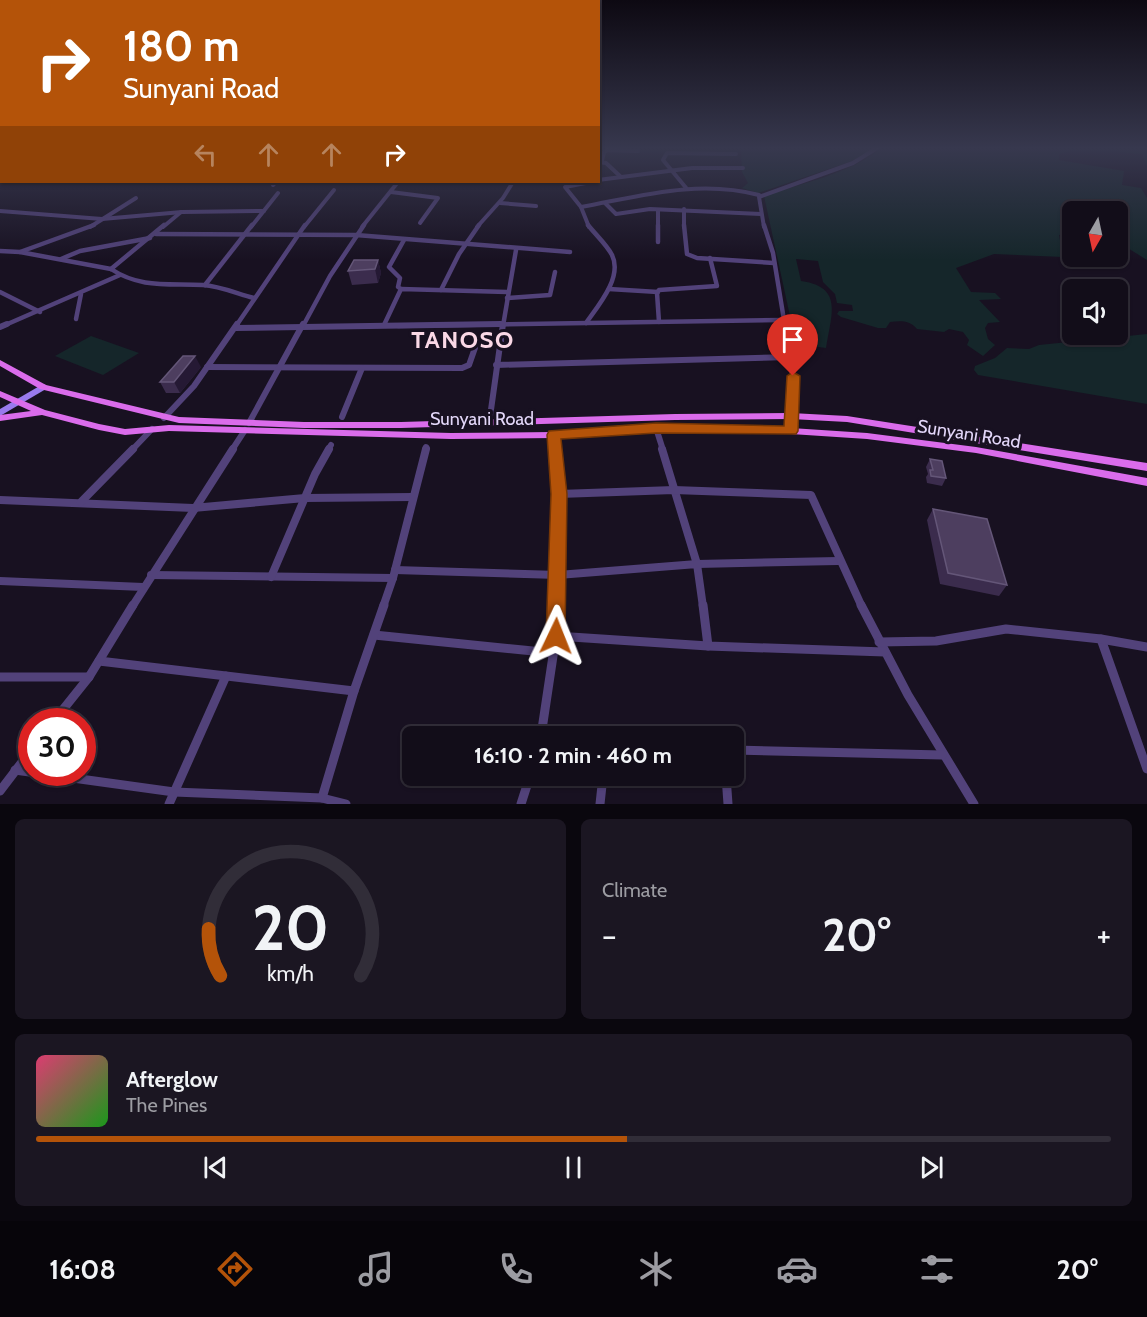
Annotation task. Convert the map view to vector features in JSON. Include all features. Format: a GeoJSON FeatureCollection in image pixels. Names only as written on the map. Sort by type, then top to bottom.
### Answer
{"type":"FeatureCollection","features":[{"type":"Feature","properties":{"kind":"main road","name":"Sunyani Road"},"geometry":{"type":"LineString","coordinates":[[0,363],[43,387],[164,418],[247,427],[347,435],[554,435],[656,428],[791,431],[867,436],[976,450],[1147,482]]}},
{"type":"Feature","properties":{"kind":"main road","name":"Sunyani Road"},"geometry":{"type":"LineString","coordinates":[[0,394],[42,412],[125,432],[153,428],[489,424],[564,419],[791,416],[859,421],[1147,467]]}},
{"type":"Feature","properties":{"kind":"main road"},"geometry":{"type":"LineString","coordinates":[[0,418],[42,412]]}},
{"type":"Feature","properties":{"kind":"street"},"geometry":{"type":"LineString","coordinates":[[64,708],[89,677],[143,587],[247,427],[281,368],[300,327],[356,235],[396,186]]}},
{"type":"Feature","properties":{"kind":"street"},"geometry":{"type":"LineString","coordinates":[[441,290],[482,220],[500,203],[511,186]]}},
{"type":"Feature","properties":{"kind":"street"},"geometry":{"type":"LineString","coordinates":[[573,186],[565,187],[581,207],[587,224],[613,255],[613,278],[609,289],[586,323]]}},
{"type":"Feature","properties":{"kind":"street"},"geometry":{"type":"LineString","coordinates":[[684,186],[687,189]]}},
{"type":"Feature","properties":{"kind":"street"},"geometry":{"type":"LineString","coordinates":[[581,207],[687,189],[736,188],[759,195],[787,186]]}},
{"type":"Feature","properties":{"kind":"street"},"geometry":{"type":"LineString","coordinates":[[164,418],[186,395],[207,367],[299,234],[334,190]]}},
{"type":"Feature","properties":{"kind":"street"},"geometry":{"type":"LineString","coordinates":[[391,192],[438,198],[420,223]]}},
{"type":"Feature","properties":{"kind":"street"},"geometry":{"type":"LineString","coordinates":[[205,285],[278,193]]}},
{"type":"Feature","properties":{"kind":"street"},"geometry":{"type":"LineString","coordinates":[[759,195],[761,214],[774,263],[794,383],[791,431]]}},
{"type":"Feature","properties":{"kind":"street"},"geometry":{"type":"LineString","coordinates":[[20,252],[89,227],[136,198]]}},
{"type":"Feature","properties":{"kind":"street"},"geometry":{"type":"LineString","coordinates":[[500,203],[536,206]]}},
{"type":"Feature","properties":{"kind":"street"},"geometry":{"type":"LineString","coordinates":[[605,203],[616,214],[684,209],[761,214]]}},
{"type":"Feature","properties":{"kind":"street"},"geometry":{"type":"LineString","coordinates":[[684,209],[685,252],[691,257],[774,263]]}},
{"type":"Feature","properties":{"kind":"street"},"geometry":{"type":"LineString","coordinates":[[0,210],[102,219],[182,212],[264,211]]}},
{"type":"Feature","properties":{"kind":"street"},"geometry":{"type":"LineString","coordinates":[[658,210],[658,242]]}},
{"type":"Feature","properties":{"kind":"street"},"geometry":{"type":"LineString","coordinates":[[111,269],[182,212]]}},
{"type":"Feature","properties":{"kind":"street"},"geometry":{"type":"LineString","coordinates":[[156,234],[356,235],[516,250],[570,252]]}},
{"type":"Feature","properties":{"kind":"street"},"geometry":{"type":"LineString","coordinates":[[61,259],[80,251],[150,238]]}},
{"type":"Feature","properties":{"kind":"street"},"geometry":{"type":"LineString","coordinates":[[401,289],[398,287],[400,278],[389,267],[404,240]]}},
{"type":"Feature","properties":{"kind":"street"},"geometry":{"type":"LineString","coordinates":[[489,424],[496,365],[516,250]]}},
{"type":"Feature","properties":{"kind":"street"},"geometry":{"type":"LineString","coordinates":[[0,251],[20,252],[111,269],[120,275],[171,288],[205,285],[254,298]]}},
{"type":"Feature","properties":{"kind":"street"},"geometry":{"type":"LineString","coordinates":[[609,289],[658,292],[717,286],[710,258]]}},
{"type":"Feature","properties":{"kind":"street"},"geometry":{"type":"LineString","coordinates":[[401,289],[550,295],[555,272]]}},
{"type":"Feature","properties":{"kind":"street"},"geometry":{"type":"LineString","coordinates":[[0,327],[40,312],[120,275]]}},
{"type":"Feature","properties":{"kind":"street"},"geometry":{"type":"LineString","coordinates":[[384,325],[401,289]]}},
{"type":"Feature","properties":{"kind":"street"},"geometry":{"type":"LineString","coordinates":[[0,292],[40,312]]}},
{"type":"Feature","properties":{"kind":"street"},"geometry":{"type":"LineString","coordinates":[[658,292],[659,322]]}},
{"type":"Feature","properties":{"kind":"street"},"geometry":{"type":"LineString","coordinates":[[76,319],[81,294]]}},
{"type":"Feature","properties":{"kind":"street"},"geometry":{"type":"LineString","coordinates":[[235,328],[384,325],[503,326],[782,320]]}},
{"type":"Feature","properties":{"kind":"street"},"geometry":{"type":"LineString","coordinates":[[207,367],[462,368],[469,365],[476,345],[501,341]]}},
{"type":"Feature","properties":{"kind":"street"},"geometry":{"type":"LineString","coordinates":[[496,365],[790,357]]}},
{"type":"Feature","properties":{"kind":"street"},"geometry":{"type":"LineString","coordinates":[[342,417],[362,368]]}},
{"type":"Feature","properties":{"kind":"street"},"geometry":{"type":"LineString","coordinates":[[0,413],[43,387]]}},
{"type":"Feature","properties":{"kind":"street"},"geometry":{"type":"LineString","coordinates":[[81,502],[153,428]]}},
{"type":"Feature","properties":{"kind":"street"},"geometry":{"type":"LineString","coordinates":[[656,428],[697,564],[708,646]]}},
{"type":"Feature","properties":{"kind":"street"},"geometry":{"type":"LineString","coordinates":[[542,726],[556,636],[559,494],[554,435]]}},
{"type":"Feature","properties":{"kind":"street"},"geometry":{"type":"LineString","coordinates":[[271,577],[331,445]]}},
{"type":"Feature","properties":{"kind":"street"},"geometry":{"type":"LineString","coordinates":[[322,798],[354,690],[394,574],[426,447]]}},
{"type":"Feature","properties":{"kind":"street"},"geometry":{"type":"LineString","coordinates":[[559,494],[674,490],[807,494],[816,502],[838,561],[879,642],[942,755],[974,804]]}},
{"type":"Feature","properties":{"kind":"street"},"geometry":{"type":"LineString","coordinates":[[0,500],[193,508],[305,498],[413,497]]}},
{"type":"Feature","properties":{"kind":"street"},"geometry":{"type":"LineString","coordinates":[[151,575],[271,577],[394,574],[558,575],[697,564],[838,561]]}},
{"type":"Feature","properties":{"kind":"street"},"geometry":{"type":"LineString","coordinates":[[0,580],[143,587]]}},
{"type":"Feature","properties":{"kind":"street"},"geometry":{"type":"LineString","coordinates":[[879,642],[936,641],[1006,629],[1101,639],[1147,647]]}},
{"type":"Feature","properties":{"kind":"street"},"geometry":{"type":"LineString","coordinates":[[374,635],[553,653]]}},
{"type":"Feature","properties":{"kind":"street"},"geometry":{"type":"LineString","coordinates":[[556,636],[708,646],[885,652]]}},
{"type":"Feature","properties":{"kind":"street"},"geometry":{"type":"LineString","coordinates":[[1101,639],[1147,769]]}},
{"type":"Feature","properties":{"kind":"street"},"geometry":{"type":"LineString","coordinates":[[99,661],[354,690]]}},
{"type":"Feature","properties":{"kind":"street"},"geometry":{"type":"LineString","coordinates":[[0,676],[89,677]]}},
{"type":"Feature","properties":{"kind":"street"},"geometry":{"type":"LineString","coordinates":[[169,804],[226,676]]}},
{"type":"Feature","properties":{"kind":"street"},"geometry":{"type":"LineString","coordinates":[[744,750],[942,755]]}},
{"type":"Feature","properties":{"kind":"street"},"geometry":{"type":"LineString","coordinates":[[0,791],[18,766]]}},
{"type":"Feature","properties":{"kind":"street"},"geometry":{"type":"LineString","coordinates":[[15,770],[174,792],[322,798],[346,804]]}},
{"type":"Feature","properties":{"kind":"street"},"geometry":{"type":"LineString","coordinates":[[521,804],[527,786]]}},
{"type":"Feature","properties":{"kind":"street"},"geometry":{"type":"LineString","coordinates":[[600,804],[602,786]]}},
{"type":"Feature","properties":{"kind":"street"},"geometry":{"type":"LineString","coordinates":[[727,786],[728,804]]}},
{"type":"Feature","properties":{"kind":"shaded area"},"geometry":{"type":"Polygon","coordinates":[[[745,186],[780,186],[758,193],[742,188],[745,186]]]}},
{"type":"Feature","properties":{"kind":"shaded area"},"geometry":{"type":"Polygon","coordinates":[[[798,186],[1125,186],[1141,188],[1147,198],[1147,260],[1128,248],[1128,201],[1062,201],[1062,235],[1059,235],[1062,257],[994,254],[956,268],[971,292],[995,293],[1001,299],[979,300],[1000,322],[988,323],[985,328],[988,339],[995,345],[983,356],[967,345],[969,340],[963,332],[949,329],[944,332],[917,329],[901,321],[890,322],[886,328],[878,328],[841,317],[837,314],[839,311],[853,311],[852,305],[837,303],[835,294],[823,282],[818,261],[796,259],[801,281],[824,289],[832,304],[832,314],[826,348],[796,344],[764,196],[798,186]]]}},
{"type":"Feature","properties":{"kind":"shaded area"},"geometry":{"type":"Polygon","coordinates":[[[1147,334],[1147,404],[978,375],[974,370],[975,366],[995,358],[1007,348],[1029,349],[1039,345],[1062,343],[1062,345],[1128,345],[1128,336],[1147,334]]]}},
{"type":"Feature","properties":{"kind":"shaded area"},"geometry":{"type":"Polygon","coordinates":[[[91,336],[139,353],[103,375],[55,356],[91,336]]]}},
{"type":"Feature","properties":{"kind":"building"},"geometry":{"type":"Polygon","coordinates":[[[354,260],[378,260],[375,269],[348,271],[354,260]]]}},
{"type":"Feature","properties":{"kind":"building"},"geometry":{"type":"Polygon","coordinates":[[[183,356],[195,356],[174,382],[160,382],[183,356]]]}},
{"type":"Feature","properties":{"kind":"building"},"geometry":{"type":"Polygon","coordinates":[[[930,459],[942,461],[946,478],[931,476],[930,470],[933,470],[930,459]]]}},
{"type":"Feature","properties":{"kind":"building"},"geometry":{"type":"Polygon","coordinates":[[[933,509],[987,519],[1007,585],[948,573],[933,509]]]}},
{"type":"Feature","properties":{"kind":"district","name":"TANOSO"},"geometry":{"type":"Point","coordinates":[463,339]}},
{"type":"Feature","properties":{"kind":"route"},"geometry":{"type":"LineString","coordinates":[[556,636],[559,494],[554,435],[656,428],[791,431],[793,376]]}}]}
